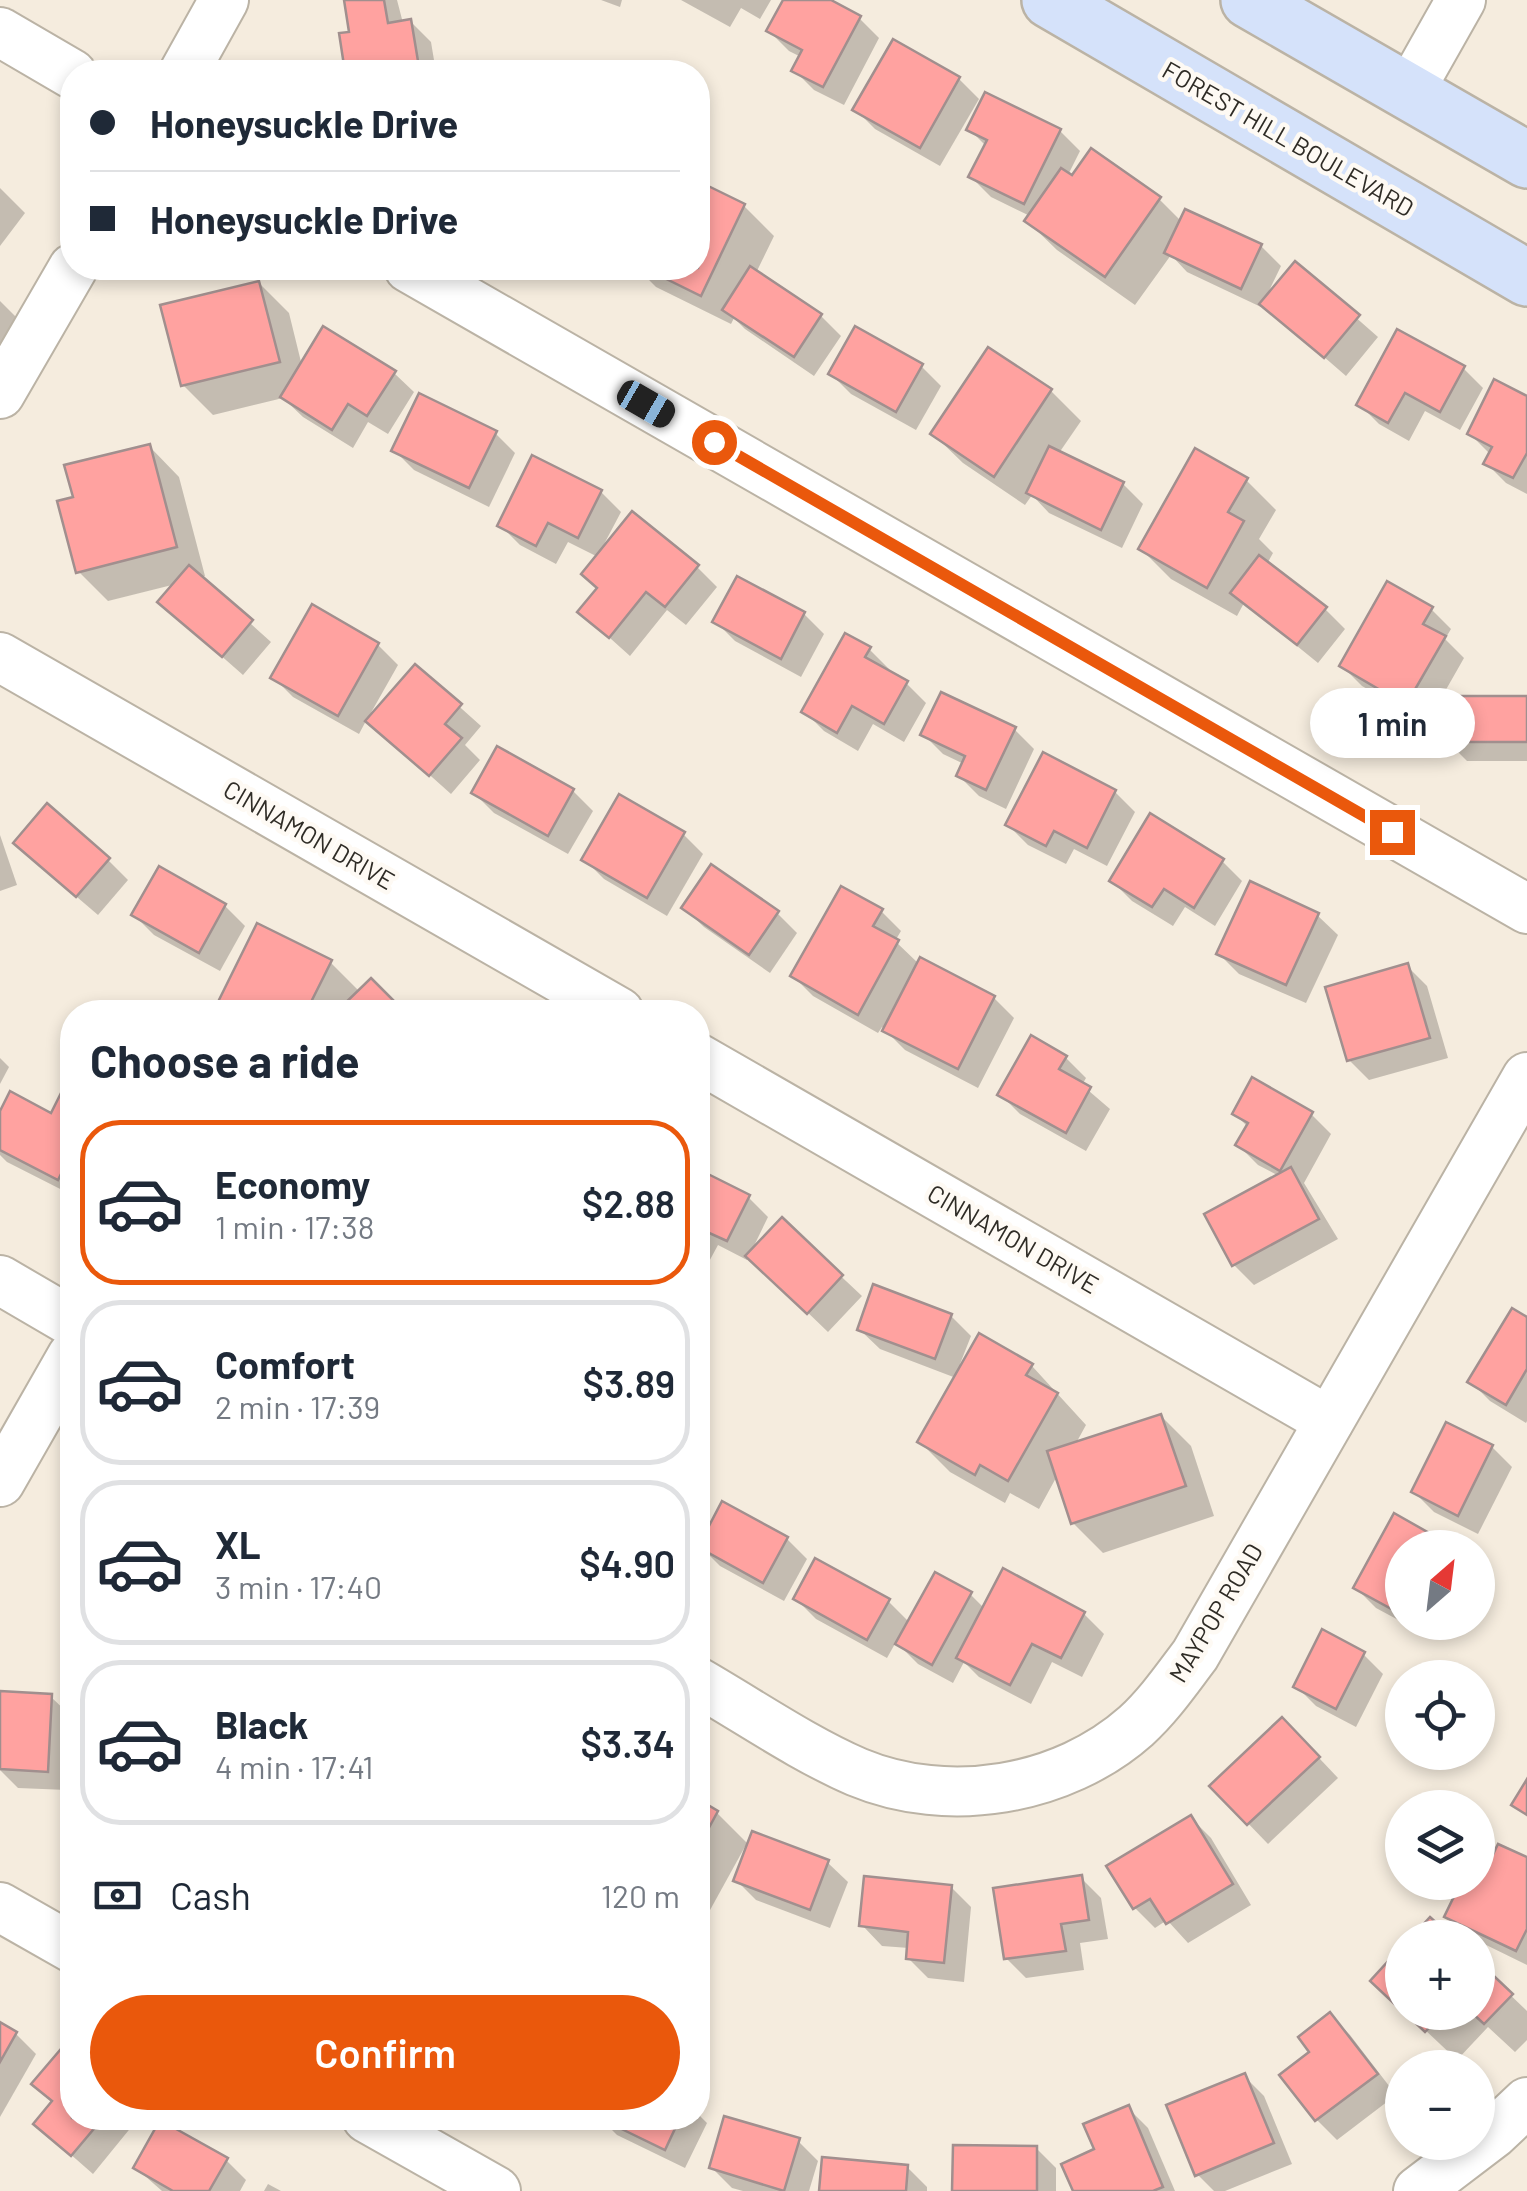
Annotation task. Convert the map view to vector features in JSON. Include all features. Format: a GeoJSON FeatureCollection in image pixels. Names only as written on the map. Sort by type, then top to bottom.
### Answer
{"type":"FeatureCollection","features":[{"type":"Feature","properties":{"kind":"main road","name":"FOREST HILL BOULEVARD"},"geometry":{"type":"LineString","coordinates":[[1050,0],[1527,278]]}},
{"type":"Feature","properties":{"kind":"main road"},"geometry":{"type":"LineString","coordinates":[[1249,0],[1527,160]]}},
{"type":"Feature","properties":{"kind":"street"},"geometry":{"type":"LineString","coordinates":[[191,60],[224,0]]}},
{"type":"Feature","properties":{"kind":"street"},"geometry":{"type":"LineString","coordinates":[[1409,92],[1461,0]]}},
{"type":"Feature","properties":{"kind":"street"},"geometry":{"type":"LineString","coordinates":[[0,32],[60,67]]}},
{"type":"Feature","properties":{"kind":"street"},"geometry":{"type":"LineString","coordinates":[[0,394],[66,280]]}},
{"type":"Feature","properties":{"kind":"street"},"geometry":{"type":"LineString","coordinates":[[430,280],[1527,909]]}},
{"type":"Feature","properties":{"kind":"street","name":"CINNAMON DRIVE"},"geometry":{"type":"LineString","coordinates":[[0,658],[597,1000]]}},
{"type":"Feature","properties":{"kind":"street","name":"CINNAMON DRIVE"},"geometry":{"type":"LineString","coordinates":[[710,1065],[1329,1421]]}},
{"type":"Feature","properties":{"kind":"street","name":"MAYPOP ROAD"},"geometry":{"type":"LineString","coordinates":[[710,1689],[830,1759],[890,1782],[922,1789],[986,1790],[1018,1785],[1064,1770],[1108,1748],[1157,1706],[1195,1655],[1527,1077]]}},
{"type":"Feature","properties":{"kind":"street"},"geometry":{"type":"LineString","coordinates":[[0,1280],[60,1315]]}},
{"type":"Feature","properties":{"kind":"street"},"geometry":{"type":"LineString","coordinates":[[0,1482],[60,1377]]}},
{"type":"Feature","properties":{"kind":"street"},"geometry":{"type":"LineString","coordinates":[[0,1907],[60,1941]]}},
{"type":"Feature","properties":{"kind":"street"},"geometry":{"type":"LineString","coordinates":[[1418,2191],[1493,2134],[1527,2102]]}},
{"type":"Feature","properties":{"kind":"street"},"geometry":{"type":"LineString","coordinates":[[389,2130],[496,2191]]}},
{"type":"Feature","properties":{"kind":"building"},"geometry":{"type":"Polygon","coordinates":[[[344,0],[384,0],[388,23],[411,19],[418,60],[343,60],[339,33],[349,32],[344,0]]]}},
{"type":"Feature","properties":{"kind":"building"},"geometry":{"type":"Polygon","coordinates":[[[783,0],[831,0],[861,16],[823,87],[791,71],[802,50],[766,31],[783,0]]]}},
{"type":"Feature","properties":{"kind":"building"},"geometry":{"type":"Polygon","coordinates":[[[893,39],[960,77],[920,148],[852,110],[893,39]]]}},
{"type":"Feature","properties":{"kind":"building"},"geometry":{"type":"Polygon","coordinates":[[[985,92],[1061,129],[1024,204],[968,177],[987,140],[966,130],[985,92]]]}},
{"type":"Feature","properties":{"kind":"building"},"geometry":{"type":"Polygon","coordinates":[[[1091,148],[1161,197],[1105,277],[1024,221],[1061,168],[1072,175],[1091,148]]]}},
{"type":"Feature","properties":{"kind":"building"},"geometry":{"type":"Polygon","coordinates":[[[710,187],[745,204],[710,277],[710,187]]]}},
{"type":"Feature","properties":{"kind":"building"},"geometry":{"type":"Polygon","coordinates":[[[1185,209],[1262,244],[1241,289],[1164,253],[1185,209]]]}},
{"type":"Feature","properties":{"kind":"building"},"geometry":{"type":"Polygon","coordinates":[[[1295,261],[1360,315],[1324,358],[1259,304],[1295,261]]]}},
{"type":"Feature","properties":{"kind":"building"},"geometry":{"type":"Polygon","coordinates":[[[750,266],[822,314],[794,357],[722,310],[750,266]]]}},
{"type":"Feature","properties":{"kind":"building"},"geometry":{"type":"Polygon","coordinates":[[[668,280],[709,280],[701,296],[668,280]]]}},
{"type":"Feature","properties":{"kind":"building"},"geometry":{"type":"Polygon","coordinates":[[[259,281],[280,362],[181,386],[160,305],[259,281]]]}},
{"type":"Feature","properties":{"kind":"building"},"geometry":{"type":"Polygon","coordinates":[[[323,326],[396,371],[367,416],[348,404],[332,430],[280,397],[323,326]]]}},
{"type":"Feature","properties":{"kind":"building"},"geometry":{"type":"Polygon","coordinates":[[[855,326],[923,364],[896,412],[828,374],[855,326]]]}},
{"type":"Feature","properties":{"kind":"building"},"geometry":{"type":"Polygon","coordinates":[[[1397,329],[1465,366],[1440,412],[1405,393],[1388,423],[1356,405],[1397,329]]]}},
{"type":"Feature","properties":{"kind":"building"},"geometry":{"type":"Polygon","coordinates":[[[988,347],[1052,389],[994,477],[930,434],[988,347]]]}},
{"type":"Feature","properties":{"kind":"building"},"geometry":{"type":"Polygon","coordinates":[[[1494,379],[1527,396],[1527,453],[1513,478],[1483,464],[1492,447],[1467,434],[1494,379]]]}},
{"type":"Feature","properties":{"kind":"building"},"geometry":{"type":"Polygon","coordinates":[[[419,393],[497,431],[469,488],[391,451],[419,393]]]}},
{"type":"Feature","properties":{"kind":"building"},"geometry":{"type":"Polygon","coordinates":[[[150,444],[177,547],[76,573],[57,501],[73,497],[64,465],[150,444]]]}},
{"type":"Feature","properties":{"kind":"building"},"geometry":{"type":"Polygon","coordinates":[[[1049,446],[1124,482],[1101,530],[1026,493],[1049,446]]]}},
{"type":"Feature","properties":{"kind":"building"},"geometry":{"type":"Polygon","coordinates":[[[1195,448],[1248,478],[1228,512],[1244,521],[1207,588],[1138,549],[1195,448]]]}},
{"type":"Feature","properties":{"kind":"building"},"geometry":{"type":"Polygon","coordinates":[[[532,455],[602,490],[578,538],[548,523],[536,546],[497,526],[532,455]]]}},
{"type":"Feature","properties":{"kind":"building"},"geometry":{"type":"Polygon","coordinates":[[[632,511],[699,565],[665,607],[646,592],[609,638],[577,612],[597,588],[581,574],[632,511]]]}},
{"type":"Feature","properties":{"kind":"building"},"geometry":{"type":"Polygon","coordinates":[[[1259,555],[1327,607],[1297,645],[1230,593],[1259,555]]]}},
{"type":"Feature","properties":{"kind":"building"},"geometry":{"type":"Polygon","coordinates":[[[189,565],[253,620],[222,657],[157,602],[189,565]]]}},
{"type":"Feature","properties":{"kind":"building"},"geometry":{"type":"Polygon","coordinates":[[[737,576],[805,612],[781,659],[712,622],[737,576]]]}},
{"type":"Feature","properties":{"kind":"building"},"geometry":{"type":"Polygon","coordinates":[[[1387,581],[1433,607],[1423,624],[1446,636],[1406,705],[1339,666],[1387,581]]]}},
{"type":"Feature","properties":{"kind":"building"},"geometry":{"type":"Polygon","coordinates":[[[312,604],[379,643],[338,716],[270,678],[312,604]]]}},
{"type":"Feature","properties":{"kind":"building"},"geometry":{"type":"Polygon","coordinates":[[[845,633],[871,647],[865,657],[908,681],[884,724],[852,706],[837,733],[801,712],[845,633]]]}},
{"type":"Feature","properties":{"kind":"building"},"geometry":{"type":"Polygon","coordinates":[[[415,664],[462,704],[445,724],[462,738],[429,776],[365,721],[415,664]]]}},
{"type":"Feature","properties":{"kind":"building"},"geometry":{"type":"Polygon","coordinates":[[[941,692],[1016,727],[986,790],[956,776],[965,756],[920,735],[941,692]]]}},
{"type":"Feature","properties":{"kind":"building"},"geometry":{"type":"Polygon","coordinates":[[[1444,696],[1527,696],[1527,742],[1445,742],[1444,696]]]}},
{"type":"Feature","properties":{"kind":"building"},"geometry":{"type":"Polygon","coordinates":[[[497,746],[574,789],[548,836],[471,793],[497,746]]]}},
{"type":"Feature","properties":{"kind":"building"},"geometry":{"type":"Polygon","coordinates":[[[1043,752],[1116,790],[1087,848],[1054,831],[1046,846],[1005,825],[1043,752]]]}},
{"type":"Feature","properties":{"kind":"building"},"geometry":{"type":"Polygon","coordinates":[[[619,794],[685,832],[647,898],[581,860],[619,794]]]}},
{"type":"Feature","properties":{"kind":"building"},"geometry":{"type":"Polygon","coordinates":[[[47,803],[110,858],[76,897],[13,843],[47,803]]]}},
{"type":"Feature","properties":{"kind":"building"},"geometry":{"type":"Polygon","coordinates":[[[1150,813],[1224,859],[1194,908],[1164,889],[1152,907],[1109,881],[1150,813]]]}},
{"type":"Feature","properties":{"kind":"building"},"geometry":{"type":"Polygon","coordinates":[[[711,864],[779,911],[749,955],[681,908],[711,864]]]}},
{"type":"Feature","properties":{"kind":"building"},"geometry":{"type":"Polygon","coordinates":[[[159,866],[226,904],[199,953],[131,915],[159,866]]]}},
{"type":"Feature","properties":{"kind":"building"},"geometry":{"type":"Polygon","coordinates":[[[1250,881],[1319,913],[1286,985],[1216,954],[1250,881]]]}},
{"type":"Feature","properties":{"kind":"building"},"geometry":{"type":"Polygon","coordinates":[[[841,886],[883,909],[873,926],[899,940],[858,1015],[790,976],[841,886]]]}},
{"type":"Feature","properties":{"kind":"building"},"geometry":{"type":"Polygon","coordinates":[[[257,923],[332,960],[312,1000],[219,1000],[257,923]]]}},
{"type":"Feature","properties":{"kind":"building"},"geometry":{"type":"Polygon","coordinates":[[[920,957],[995,996],[958,1069],[882,1031],[920,957]]]}},
{"type":"Feature","properties":{"kind":"building"},"geometry":{"type":"Polygon","coordinates":[[[1408,963],[1430,1038],[1347,1061],[1325,987],[1408,963]]]}},
{"type":"Feature","properties":{"kind":"building"},"geometry":{"type":"Polygon","coordinates":[[[371,978],[393,1000],[348,1000],[371,978]]]}},
{"type":"Feature","properties":{"kind":"building"},"geometry":{"type":"Polygon","coordinates":[[[1031,1035],[1067,1056],[1059,1069],[1091,1087],[1066,1133],[997,1095],[1031,1035]]]}},
{"type":"Feature","properties":{"kind":"building"},"geometry":{"type":"Polygon","coordinates":[[[1252,1077],[1313,1112],[1280,1171],[1235,1145],[1248,1123],[1232,1114],[1252,1077]]]}},
{"type":"Feature","properties":{"kind":"building"},"geometry":{"type":"Polygon","coordinates":[[[10,1091],[51,1113],[60,1095],[58,1180],[0,1150],[0,1111],[10,1091]]]}},
{"type":"Feature","properties":{"kind":"building"},"geometry":{"type":"Polygon","coordinates":[[[1291,1167],[1319,1219],[1232,1266],[1204,1214],[1291,1167]]]}},
{"type":"Feature","properties":{"kind":"building"},"geometry":{"type":"Polygon","coordinates":[[[710,1175],[750,1195],[727,1241],[710,1233],[710,1175]]]}},
{"type":"Feature","properties":{"kind":"building"},"geometry":{"type":"Polygon","coordinates":[[[782,1217],[843,1275],[807,1314],[745,1256],[782,1217]]]}},
{"type":"Feature","properties":{"kind":"building"},"geometry":{"type":"Polygon","coordinates":[[[873,1284],[952,1314],[935,1359],[857,1330],[873,1284]]]}},
{"type":"Feature","properties":{"kind":"building"},"geometry":{"type":"Polygon","coordinates":[[[1512,1308],[1527,1317],[1527,1369],[1506,1405],[1467,1382],[1512,1308]]]}},
{"type":"Feature","properties":{"kind":"building"},"geometry":{"type":"Polygon","coordinates":[[[979,1333],[1033,1364],[1026,1375],[1058,1393],[1008,1481],[980,1465],[975,1475],[917,1442],[979,1333]]]}},
{"type":"Feature","properties":{"kind":"building"},"geometry":{"type":"Polygon","coordinates":[[[1161,1414],[1186,1486],[1071,1524],[1047,1451],[1161,1414]]]}},
{"type":"Feature","properties":{"kind":"building"},"geometry":{"type":"Polygon","coordinates":[[[1446,1422],[1493,1445],[1458,1516],[1411,1492],[1446,1422]]]}},
{"type":"Feature","properties":{"kind":"building"},"geometry":{"type":"Polygon","coordinates":[[[722,1501],[788,1537],[763,1583],[710,1554],[710,1524],[722,1501]]]}},
{"type":"Feature","properties":{"kind":"building"},"geometry":{"type":"Polygon","coordinates":[[[1394,1513],[1424,1530],[1385,1530],[1385,1605],[1353,1588],[1394,1513]]]}},
{"type":"Feature","properties":{"kind":"building"},"geometry":{"type":"Polygon","coordinates":[[[815,1558],[890,1599],[867,1640],[793,1599],[815,1558]]]}},
{"type":"Feature","properties":{"kind":"building"},"geometry":{"type":"Polygon","coordinates":[[[1003,1568],[1085,1612],[1061,1658],[1032,1644],[1010,1685],[956,1658],[1003,1568]]]}},
{"type":"Feature","properties":{"kind":"building"},"geometry":{"type":"Polygon","coordinates":[[[935,1572],[972,1592],[932,1665],[895,1644],[935,1572]]]}},
{"type":"Feature","properties":{"kind":"building"},"geometry":{"type":"Polygon","coordinates":[[[1322,1629],[1365,1652],[1336,1709],[1293,1687],[1322,1629]]]}},
{"type":"Feature","properties":{"kind":"building"},"geometry":{"type":"Polygon","coordinates":[[[0,1691],[52,1694],[48,1772],[0,1769],[0,1691]]]}},
{"type":"Feature","properties":{"kind":"building"},"geometry":{"type":"Polygon","coordinates":[[[1282,1717],[1320,1757],[1247,1825],[1209,1786],[1282,1717]]]}},
{"type":"Feature","properties":{"kind":"building"},"geometry":{"type":"Polygon","coordinates":[[[1527,1779],[1527,1815],[1511,1805],[1527,1779]]]}},
{"type":"Feature","properties":{"kind":"building"},"geometry":{"type":"Polygon","coordinates":[[[710,1806],[718,1811],[710,1826],[710,1806]]]}},
{"type":"Feature","properties":{"kind":"building"},"geometry":{"type":"Polygon","coordinates":[[[1191,1815],[1233,1884],[1166,1924],[1150,1899],[1133,1909],[1106,1866],[1191,1815]]]}},
{"type":"Feature","properties":{"kind":"building"},"geometry":{"type":"Polygon","coordinates":[[[752,1831],[829,1860],[810,1910],[733,1881],[752,1831]]]}},
{"type":"Feature","properties":{"kind":"building"},"geometry":{"type":"Polygon","coordinates":[[[1498,1844],[1527,1857],[1527,1929],[1516,1951],[1495,1941],[1495,1920],[1444,1917],[1452,1900],[1495,1900],[1498,1844]]]}},
{"type":"Feature","properties":{"kind":"building"},"geometry":{"type":"Polygon","coordinates":[[[1082,1875],[1089,1920],[1061,1924],[1066,1951],[1004,1959],[993,1888],[1082,1875]]]}},
{"type":"Feature","properties":{"kind":"building"},"geometry":{"type":"Polygon","coordinates":[[[864,1876],[952,1885],[944,1963],[906,1959],[908,1932],[859,1926],[864,1876]]]}},
{"type":"Feature","properties":{"kind":"building"},"geometry":{"type":"Polygon","coordinates":[[[1385,1965],[1385,1995],[1370,1981],[1385,1965]]]}},
{"type":"Feature","properties":{"kind":"building"},"geometry":{"type":"Polygon","coordinates":[[[1495,1977],[1513,1994],[1495,2013],[1495,1977]]]}},
{"type":"Feature","properties":{"kind":"building"},"geometry":{"type":"Polygon","coordinates":[[[1330,2012],[1378,2074],[1315,2121],[1279,2075],[1309,2052],[1298,2037],[1330,2012]]]}},
{"type":"Feature","properties":{"kind":"building"},"geometry":{"type":"Polygon","coordinates":[[[0,2022],[17,2032],[0,2062],[0,2022]]]}},
{"type":"Feature","properties":{"kind":"building"},"geometry":{"type":"Polygon","coordinates":[[[60,2050],[60,2130],[93,2130],[71,2156],[33,2124],[52,2101],[31,2084],[60,2050]]]}},
{"type":"Feature","properties":{"kind":"building"},"geometry":{"type":"Polygon","coordinates":[[[1245,2073],[1274,2143],[1195,2176],[1166,2105],[1245,2073]]]}},
{"type":"Feature","properties":{"kind":"building"},"geometry":{"type":"Polygon","coordinates":[[[1129,2105],[1163,2187],[1153,2191],[1073,2191],[1061,2164],[1094,2149],[1083,2124],[1129,2105]]]}},
{"type":"Feature","properties":{"kind":"building"},"geometry":{"type":"Polygon","coordinates":[[[724,2116],[800,2138],[784,2191],[709,2168],[724,2116]]]}},
{"type":"Feature","properties":{"kind":"building"},"geometry":{"type":"Polygon","coordinates":[[[154,2130],[178,2130],[228,2158],[209,2191],[173,2191],[133,2168],[154,2130]]]}},
{"type":"Feature","properties":{"kind":"building"},"geometry":{"type":"Polygon","coordinates":[[[624,2130],[674,2130],[665,2150],[624,2130]]]}},
{"type":"Feature","properties":{"kind":"building"},"geometry":{"type":"Polygon","coordinates":[[[953,2145],[1037,2146],[1037,2191],[952,2191],[953,2145]]]}},
{"type":"Feature","properties":{"kind":"building"},"geometry":{"type":"Polygon","coordinates":[[[822,2157],[908,2165],[906,2191],[819,2191],[822,2157]]]}},
{"type":"Feature","properties":{"kind":"route"},"geometry":{"type":"LineString","coordinates":[[714,442],[1392,832]]}}]}
